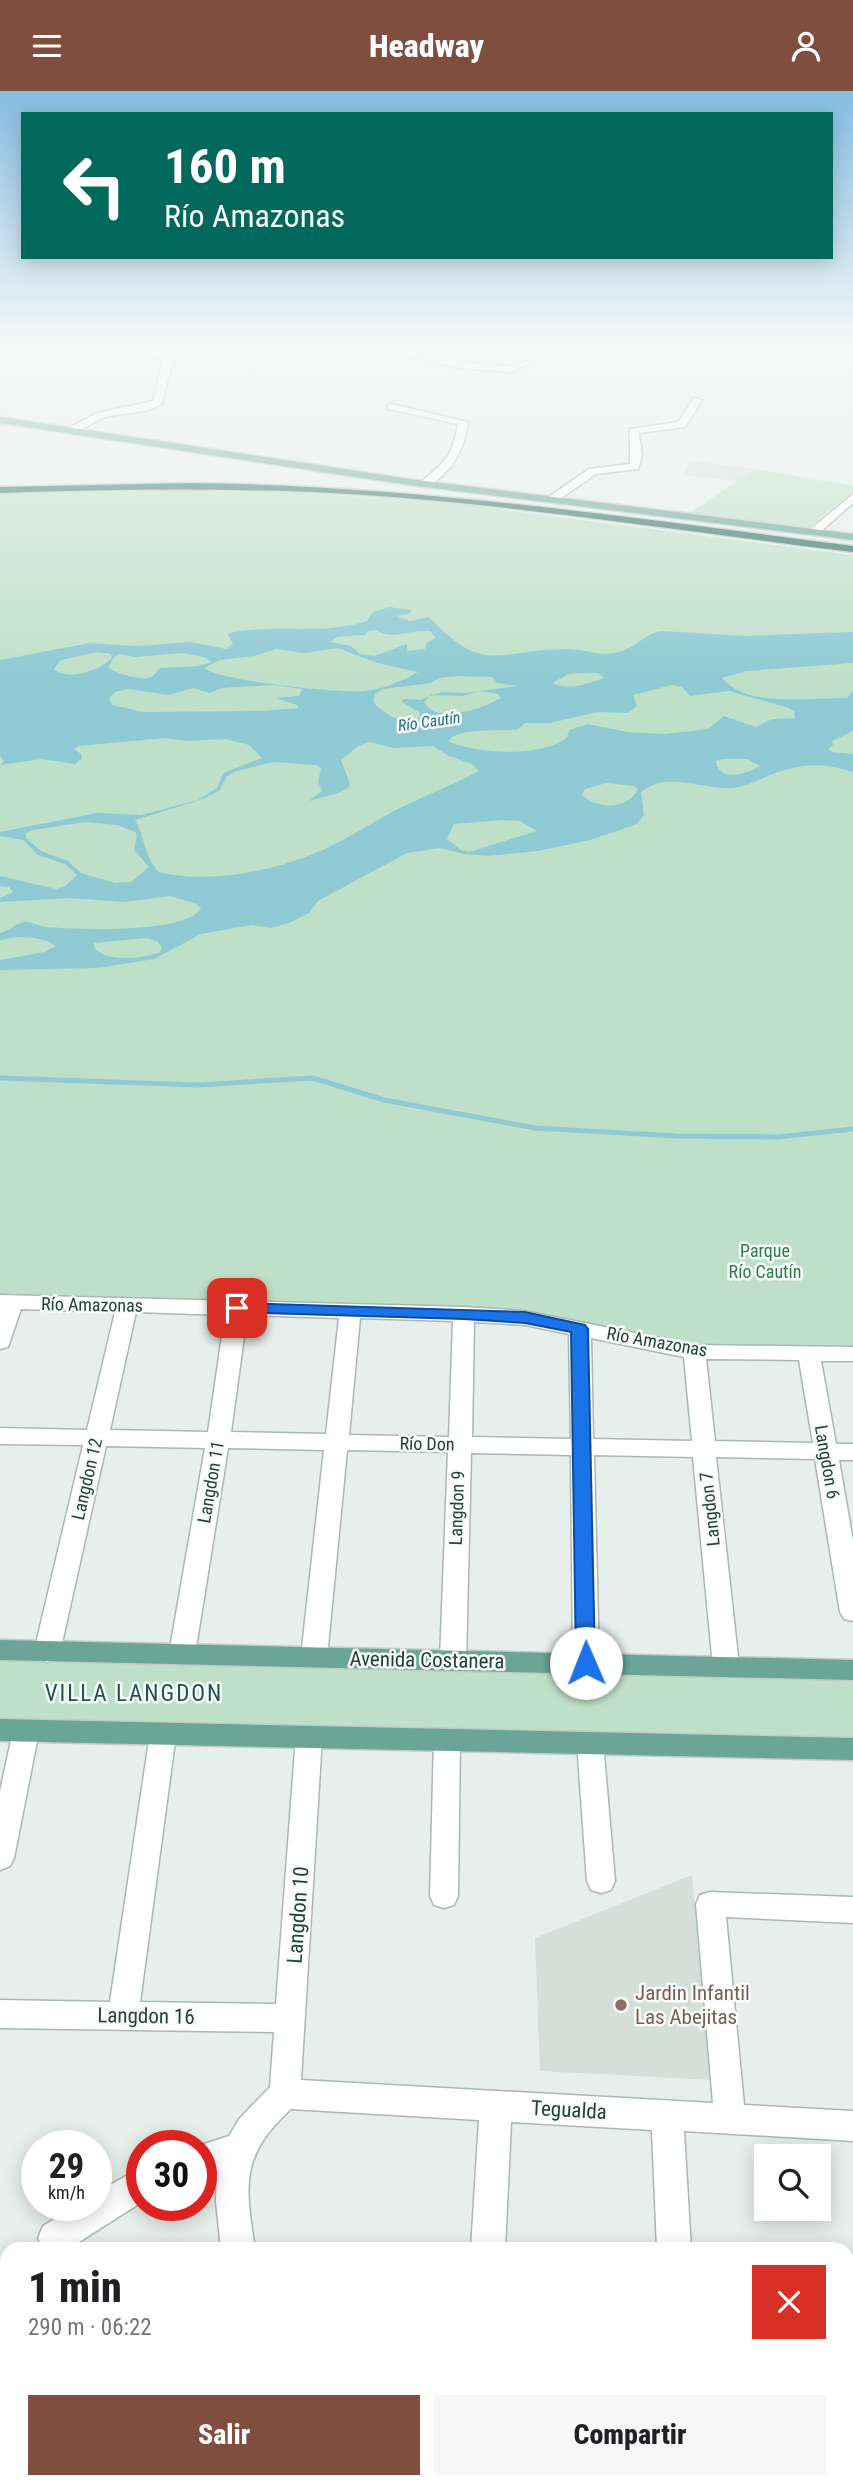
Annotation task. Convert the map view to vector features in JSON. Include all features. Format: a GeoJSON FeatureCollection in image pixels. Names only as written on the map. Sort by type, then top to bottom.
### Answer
{"type":"FeatureCollection","features":[{"type":"Feature","properties":{"kind":"highway"},"geometry":{"type":"LineString","coordinates":[[0,488],[194,481],[377,488],[516,501],[853,544]]}},
{"type":"Feature","properties":{"kind":"highway"},"geometry":{"type":"LineString","coordinates":[[0,488],[198,486],[358,492],[532,508],[853,549]]}},
{"type":"Feature","properties":{"kind":"main road"},"geometry":{"type":"LineString","coordinates":[[243,457],[424,484],[853,537]]}},
{"type":"Feature","properties":{"kind":"main road","name":"Avenida Costanera"},"geometry":{"type":"LineString","coordinates":[[0,1650],[853,1670]]}},
{"type":"Feature","properties":{"kind":"main road"},"geometry":{"type":"LineString","coordinates":[[13,1730],[853,1749]]}},
{"type":"Feature","properties":{"kind":"street"},"geometry":{"type":"LineString","coordinates":[[424,484],[436,478],[454,457]]}},
{"type":"Feature","properties":{"kind":"street"},"geometry":{"type":"LineString","coordinates":[[554,498],[593,471],[634,467],[637,457]]}},
{"type":"Feature","properties":{"kind":"street"},"geometry":{"type":"LineString","coordinates":[[814,532],[853,497]]}},
{"type":"Feature","properties":{"kind":"street"},"geometry":{"type":"LineString","coordinates":[[0,1342],[6,1303]]}},
{"type":"Feature","properties":{"kind":"street","name":"Río Amazonas"},"geometry":{"type":"LineString","coordinates":[[6,1303],[464,1314],[525,1318],[694,1352],[853,1354]]}},
{"type":"Feature","properties":{"kind":"street","name":"Langdon 12"},"geometry":{"type":"LineString","coordinates":[[47,1652],[127,1305]]}},
{"type":"Feature","properties":{"kind":"street","name":"Langdon 11"},"geometry":{"type":"LineString","coordinates":[[181,1654],[218,1440],[237,1308]]}},
{"type":"Feature","properties":{"kind":"street"},"geometry":{"type":"LineString","coordinates":[[314,1657],[350,1311]]}},
{"type":"Feature","properties":{"kind":"street","name":"Langdon 9"},"geometry":{"type":"LineString","coordinates":[[453,1660],[464,1314]]}},
{"type":"Feature","properties":{"kind":"street"},"geometry":{"type":"LineString","coordinates":[[580,1329],[586,1663]]}},
{"type":"Feature","properties":{"kind":"street","name":"Langdon 7"},"geometry":{"type":"LineString","coordinates":[[694,1352],[726,1666]]}},
{"type":"Feature","properties":{"kind":"street","name":"Langdon 6"},"geometry":{"type":"LineString","coordinates":[[809,1354],[853,1612]]}},
{"type":"Feature","properties":{"kind":"street","name":"Río Don"},"geometry":{"type":"LineString","coordinates":[[0,1436],[853,1452]]}},
{"type":"Feature","properties":{"kind":"street"},"geometry":{"type":"LineString","coordinates":[[0,1858],[13,1730]]}},
{"type":"Feature","properties":{"kind":"street"},"geometry":{"type":"LineString","coordinates":[[123,2016],[163,1734]]}},
{"type":"Feature","properties":{"kind":"street","name":"Langdon 10"},"geometry":{"type":"LineString","coordinates":[[285,2094],[309,1737]]}},
{"type":"Feature","properties":{"kind":"street"},"geometry":{"type":"LineString","coordinates":[[444,1896],[447,1740]]}},
{"type":"Feature","properties":{"kind":"street"},"geometry":{"type":"LineString","coordinates":[[590,1743],[601,1881]]}},
{"type":"Feature","properties":{"kind":"street"},"geometry":{"type":"LineString","coordinates":[[730,2119],[710,1904],[853,1910]]}},
{"type":"Feature","properties":{"kind":"street","name":"Langdon 16"},"geometry":{"type":"LineString","coordinates":[[0,2014],[291,2018]]}},
{"type":"Feature","properties":{"kind":"street"},"geometry":{"type":"LineString","coordinates":[[237,2242],[231,2182],[239,2148],[258,2116],[285,2094]]}},
{"type":"Feature","properties":{"kind":"street","name":"Tegualda"},"geometry":{"type":"LineString","coordinates":[[285,2094],[853,2126]]}},
{"type":"Feature","properties":{"kind":"street"},"geometry":{"type":"LineString","coordinates":[[488,2242],[496,2106]]}},
{"type":"Feature","properties":{"kind":"street"},"geometry":{"type":"LineString","coordinates":[[667,2115],[674,2242]]}},
{"type":"Feature","properties":{"kind":"street"},"geometry":{"type":"LineString","coordinates":[[217,2156],[239,2148]]}},
{"type":"Feature","properties":{"kind":"street"},"geometry":{"type":"LineString","coordinates":[[55,2238],[126,2193]]}},
{"type":"Feature","properties":{"kind":"shaded area"},"geometry":{"type":"Polygon","coordinates":[[[690,461],[755,469],[737,481],[684,475],[690,461]]]}},
{"type":"Feature","properties":{"kind":"shaded area","name":"Jardin Infantil Las Abejitas"},"geometry":{"type":"Polygon","coordinates":[[[692,1875],[711,2080],[540,2071],[535,1938],[692,1875]]]}},
{"type":"Feature","properties":{"kind":"green space"},"geometry":{"type":"Polygon","coordinates":[[[755,469],[853,486],[853,491],[809,528],[690,513],[755,469]]]}},
{"type":"Feature","properties":{"kind":"green space","name":"Parque Río Cautín"},"geometry":{"type":"Polygon","coordinates":[[[146,490],[279,492],[435,501],[853,555],[853,1349],[697,1346],[529,1310],[0,1297],[0,494],[146,490]]]}},
{"type":"Feature","properties":{"kind":"green space"},"geometry":{"type":"Polygon","coordinates":[[[0,1654],[853,1673],[853,1744],[0,1725],[0,1654]]]}},
{"type":"Feature","properties":{"kind":"water","name":"Río Cautín"},"geometry":{"type":"Polygon","coordinates":[[[389,607],[411,610],[411,613],[397,616],[410,621],[429,617],[448,636],[465,647],[493,655],[566,649],[612,653],[625,650],[662,631],[744,636],[853,632],[853,663],[747,671],[722,678],[733,688],[764,698],[847,698],[853,690],[853,731],[832,741],[833,745],[828,749],[832,752],[853,754],[853,772],[821,765],[802,766],[730,788],[681,782],[660,783],[641,792],[644,815],[637,824],[590,840],[538,851],[489,856],[440,848],[407,853],[318,901],[309,913],[272,928],[251,925],[201,934],[154,959],[98,968],[0,970],[0,960],[44,952],[56,946],[45,940],[29,937],[0,941],[0,933],[24,922],[45,927],[128,928],[174,923],[191,917],[201,908],[197,904],[170,896],[124,902],[69,898],[0,902],[0,898],[13,892],[9,887],[0,886],[0,876],[56,889],[65,886],[77,875],[65,864],[38,855],[23,840],[0,836],[0,832],[97,813],[141,815],[198,800],[217,788],[223,773],[262,758],[249,745],[225,739],[188,741],[165,738],[79,746],[74,749],[82,758],[75,764],[42,759],[0,765],[4,761],[0,756],[0,660],[90,643],[136,646],[190,642],[226,649],[233,644],[228,635],[230,633],[264,629],[332,628],[367,621],[373,612],[389,607]],[[376,630],[368,631],[365,635],[337,637],[330,642],[351,646],[360,654],[374,656],[407,644],[407,651],[425,649],[427,643],[436,638],[430,631],[389,635],[376,630]],[[338,648],[304,653],[276,649],[254,656],[220,660],[204,668],[214,673],[255,682],[350,691],[385,687],[418,672],[377,663],[338,648]],[[98,652],[61,660],[54,669],[60,673],[84,673],[100,667],[112,658],[111,654],[98,652]],[[182,653],[135,657],[119,654],[108,668],[137,678],[149,678],[160,668],[198,666],[212,662],[204,657],[182,653]],[[598,673],[569,674],[552,683],[578,686],[604,678],[598,673]],[[457,676],[439,678],[431,683],[383,689],[375,694],[373,702],[394,717],[412,721],[418,720],[420,713],[402,702],[403,699],[420,700],[429,697],[424,702],[430,709],[439,713],[461,713],[501,698],[498,694],[480,691],[517,686],[497,683],[492,677],[457,676]],[[274,685],[222,688],[209,693],[193,688],[169,695],[128,689],[115,692],[109,698],[112,705],[143,712],[261,711],[299,708],[277,698],[299,696],[302,689],[274,685]],[[672,685],[633,695],[637,706],[628,713],[598,712],[550,723],[525,723],[518,729],[461,734],[448,741],[474,749],[526,751],[556,744],[567,737],[569,730],[588,724],[627,732],[665,734],[708,729],[724,716],[756,727],[772,719],[795,718],[794,711],[789,708],[729,691],[690,696],[682,687],[672,685]],[[369,742],[358,746],[341,760],[350,784],[338,793],[309,801],[322,791],[318,782],[321,768],[316,765],[273,762],[227,776],[219,791],[203,799],[135,820],[150,860],[159,872],[201,877],[246,873],[312,855],[392,812],[479,771],[472,764],[449,756],[433,746],[394,748],[369,742]],[[723,759],[716,761],[722,772],[741,774],[760,766],[747,759],[723,759]],[[606,783],[585,789],[582,795],[604,805],[620,804],[633,796],[638,789],[634,786],[606,783]],[[520,821],[454,824],[447,839],[461,850],[469,852],[537,831],[520,821]],[[85,822],[33,830],[26,833],[26,838],[41,851],[68,861],[81,873],[115,883],[131,882],[149,867],[134,850],[137,835],[135,832],[117,825],[85,822]],[[147,938],[94,943],[99,952],[107,956],[135,958],[160,952],[162,948],[158,942],[147,938]]]}},
{"type":"Feature","properties":{"kind":"water"},"geometry":{"type":"Polygon","coordinates":[[[479,691],[463,696],[434,695],[442,692],[479,691]]]}},
{"type":"Feature","properties":{"kind":"waterway"},"geometry":{"type":"LineString","coordinates":[[0,1078],[198,1085],[313,1078],[384,1100],[535,1128],[676,1136],[778,1137],[853,1129]]}},
{"type":"Feature","properties":{"kind":"place","name":"Jardin Infantil Las Abejitas"},"geometry":{"type":"Point","coordinates":[621,2005]}},
{"type":"Feature","properties":{"kind":"district","name":"VILLA LANGDON"},"geometry":{"type":"Point","coordinates":[134,1693]}},
{"type":"Feature","properties":{"kind":"route"},"geometry":{"type":"LineString","coordinates":[[237,1308],[464,1314],[525,1318],[580,1329],[586,1663]]}}]}
